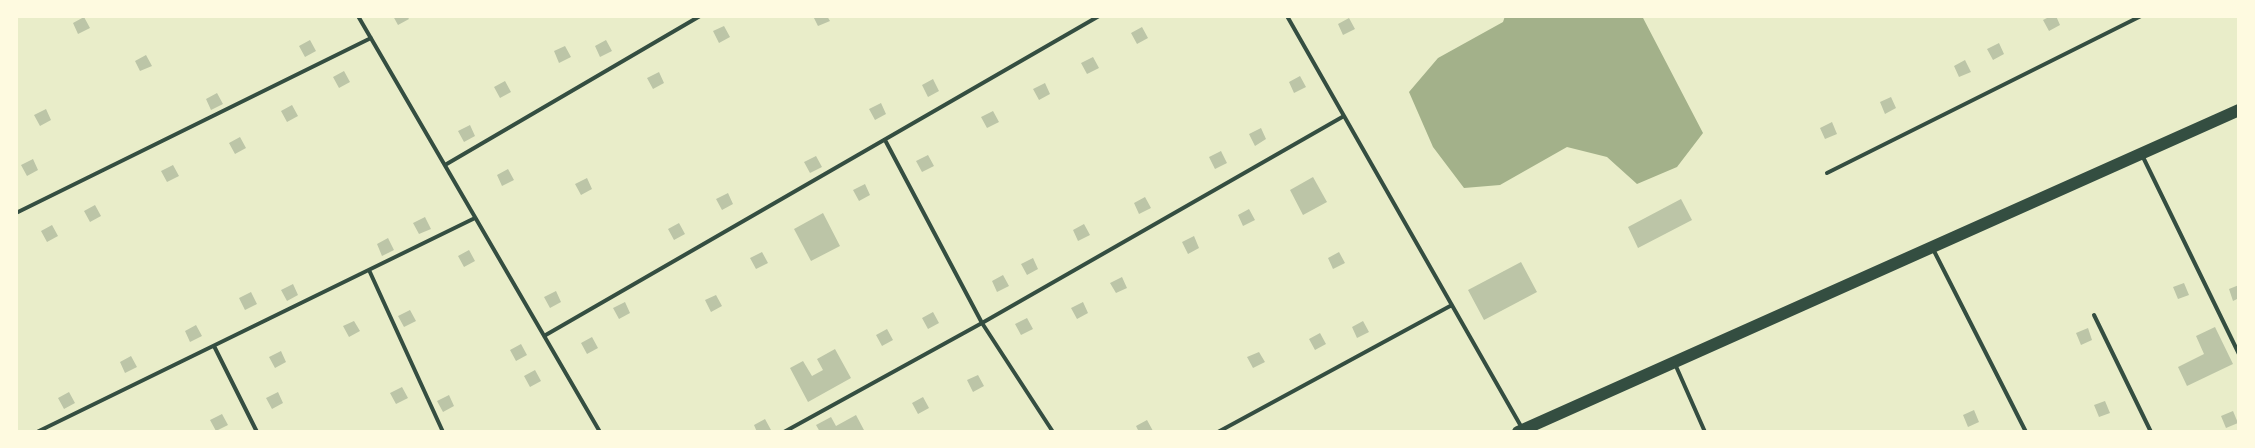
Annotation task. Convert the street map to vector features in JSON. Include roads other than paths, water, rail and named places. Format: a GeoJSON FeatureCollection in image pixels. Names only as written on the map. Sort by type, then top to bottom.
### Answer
{"type":"FeatureCollection","features":[{"type":"Feature","properties":{"kind":"main road"},"geometry":{"type":"LineString","coordinates":[[1521,431],[2239,110]]}},
{"type":"Feature","properties":{"kind":"lane"},"geometry":{"type":"LineString","coordinates":[[358,16],[600,432]]}},
{"type":"Feature","properties":{"kind":"lane"},"geometry":{"type":"LineString","coordinates":[[445,165],[700,16]]}},
{"type":"Feature","properties":{"kind":"lane"},"geometry":{"type":"LineString","coordinates":[[544,336],[1099,16]]}},
{"type":"Feature","properties":{"kind":"lane"},"geometry":{"type":"LineString","coordinates":[[1288,16],[1452,305],[1521,431]]}},
{"type":"Feature","properties":{"kind":"lane"},"geometry":{"type":"LineString","coordinates":[[1826,173],[2141,16]]}},
{"type":"Feature","properties":{"kind":"lane"},"geometry":{"type":"LineString","coordinates":[[16,214],[371,38]]}},
{"type":"Feature","properties":{"kind":"lane"},"geometry":{"type":"LineString","coordinates":[[784,432],[982,323],[1344,116]]}},
{"type":"Feature","properties":{"kind":"lane"},"geometry":{"type":"LineString","coordinates":[[885,140],[982,323],[1053,432]]}},
{"type":"Feature","properties":{"kind":"lane"},"geometry":{"type":"LineString","coordinates":[[2142,153],[2239,354]]}},
{"type":"Feature","properties":{"kind":"lane"},"geometry":{"type":"LineString","coordinates":[[37,432],[45,430],[475,218]]}},
{"type":"Feature","properties":{"kind":"lane"},"geometry":{"type":"LineString","coordinates":[[1932,247],[2026,432]]}},
{"type":"Feature","properties":{"kind":"lane"},"geometry":{"type":"LineString","coordinates":[[369,270],[444,432]]}},
{"type":"Feature","properties":{"kind":"lane"},"geometry":{"type":"LineString","coordinates":[[1218,432],[1452,305]]}},
{"type":"Feature","properties":{"kind":"lane"},"geometry":{"type":"LineString","coordinates":[[2094,315],[2152,432]]}},
{"type":"Feature","properties":{"kind":"lane"},"geometry":{"type":"LineString","coordinates":[[214,346],[257,432]]}},
{"type":"Feature","properties":{"kind":"lane"},"geometry":{"type":"LineString","coordinates":[[1674,362],[1705,432]]}}]}
